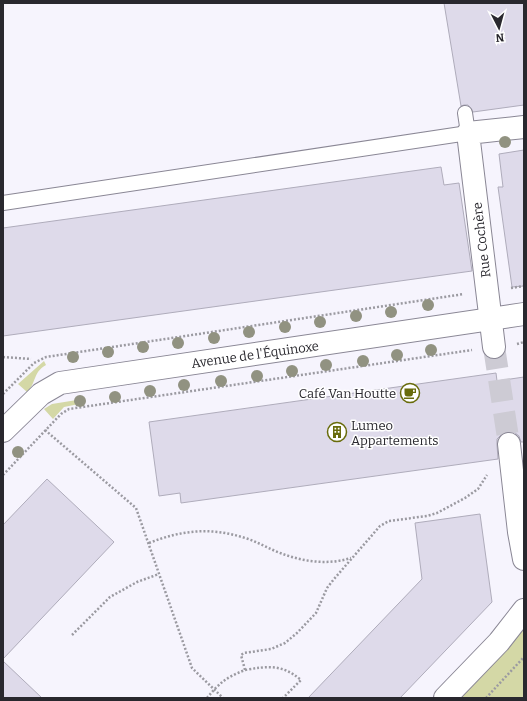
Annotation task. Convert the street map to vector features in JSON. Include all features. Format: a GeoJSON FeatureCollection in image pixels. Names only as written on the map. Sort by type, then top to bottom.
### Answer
{"type":"FeatureCollection","features":[{"type":"Feature","properties":{"kind":"street"},"geometry":{"type":"LineString","coordinates":[[467,123],[524,127]]}},
{"type":"Feature","properties":{"kind":"street","name":"Rue Cochère"},"geometry":{"type":"LineString","coordinates":[[467,123],[494,346]]}},
{"type":"Feature","properties":{"kind":"street","name":"Avenue de l'Équinoxe"},"geometry":{"type":"LineString","coordinates":[[4,427],[41,394],[60,382],[524,314]]}},
{"type":"Feature","properties":{"kind":"street"},"geometry":{"type":"LineString","coordinates":[[509,444],[519,532],[524,560]]}},
{"type":"Feature","properties":{"kind":"street"},"geometry":{"type":"LineString","coordinates":[[445,698],[498,642],[524,610]]}},
{"type":"Feature","properties":{"kind":"lane"},"geometry":{"type":"LineString","coordinates":[[3,203],[467,123]]}},
{"type":"Feature","properties":{"kind":"path"},"geometry":{"type":"LineString","coordinates":[[3,394],[34,363],[46,357],[452,296]]}},
{"type":"Feature","properties":{"kind":"path","name":"Avenue de l'Équinoxe"},"geometry":{"type":"LineString","coordinates":[[3,474],[61,414],[69,409],[453,352]]}},
{"type":"Feature","properties":{"kind":"path"},"geometry":{"type":"LineString","coordinates":[[3,357],[31,358]]}},
{"type":"Feature","properties":{"kind":"path"},"geometry":{"type":"LineString","coordinates":[[45,430],[136,508],[192,668],[223,698]]}},
{"type":"Feature","properties":{"kind":"path"},"geometry":{"type":"LineString","coordinates":[[245,670],[240,655],[270,649],[286,643],[297,633],[316,613],[327,588],[380,526],[389,521],[427,516],[437,513],[478,489],[488,475]]}},
{"type":"Feature","properties":{"kind":"path"},"geometry":{"type":"LineString","coordinates":[[149,544],[178,534],[204,531],[218,532],[245,538],[284,555],[309,561],[332,562],[352,558]]}},
{"type":"Feature","properties":{"kind":"path"},"geometry":{"type":"LineString","coordinates":[[72,635],[110,597],[137,582],[159,574]]}},
{"type":"Feature","properties":{"kind":"path"},"geometry":{"type":"LineString","coordinates":[[486,698],[524,657]]}},
{"type":"Feature","properties":{"kind":"path"},"geometry":{"type":"LineString","coordinates":[[207,698],[228,676],[245,670],[268,666],[284,669],[293,673],[301,680],[283,698]]}},
{"type":"Feature","properties":{"kind":"green space"},"geometry":{"type":"Polygon","coordinates":[[[44,361],[46,365],[36,375],[30,389],[27,392],[18,384],[44,361]]]}},
{"type":"Feature","properties":{"kind":"green space"},"geometry":{"type":"Polygon","coordinates":[[[83,399],[84,403],[64,407],[53,419],[44,409],[52,404],[83,399]]]}},
{"type":"Feature","properties":{"kind":"green space"},"geometry":{"type":"Polygon","coordinates":[[[524,610],[524,698],[445,698],[524,610]]]}},
{"type":"Feature","properties":{"kind":"building"},"geometry":{"type":"Polygon","coordinates":[[[444,3],[524,3],[524,105],[473,112],[468,105],[461,106],[444,3]]]}},
{"type":"Feature","properties":{"kind":"building"},"geometry":{"type":"Polygon","coordinates":[[[524,150],[524,286],[512,287],[498,187],[503,187],[499,154],[524,150]]]}},
{"type":"Feature","properties":{"kind":"building"},"geometry":{"type":"Polygon","coordinates":[[[441,167],[444,185],[459,183],[472,271],[3,336],[3,228],[441,167]]]}},
{"type":"Feature","properties":{"kind":"building","name":"Lumeo Appartements"},"geometry":{"type":"Polygon","coordinates":[[[496,373],[497,381],[524,377],[524,442],[521,442],[519,436],[514,432],[502,434],[497,439],[498,459],[181,503],[180,493],[159,496],[149,422],[496,373]]]}},
{"type":"Feature","properties":{"kind":"building"},"geometry":{"type":"Polygon","coordinates":[[[47,479],[114,542],[3,659],[3,525],[47,479]]]}},
{"type":"Feature","properties":{"kind":"building"},"geometry":{"type":"Polygon","coordinates":[[[480,514],[492,602],[400,698],[308,698],[422,579],[415,523],[480,514]]]}},
{"type":"Feature","properties":{"kind":"building"},"geometry":{"type":"Polygon","coordinates":[[[3,661],[42,698],[3,698],[3,661]]]}},
{"type":"Feature","properties":{"kind":"tunnel"},"geometry":{"type":"LineString","coordinates":[[494,347],[509,444]]}},
{"type":"Feature","properties":{"kind":"place","name":"Café Van Houtte"},"geometry":{"type":"Point","coordinates":[410,393]}},
{"type":"Feature","properties":{"kind":"place","name":"Lumeo Appartements"},"geometry":{"type":"Point","coordinates":[337,432]}}]}
